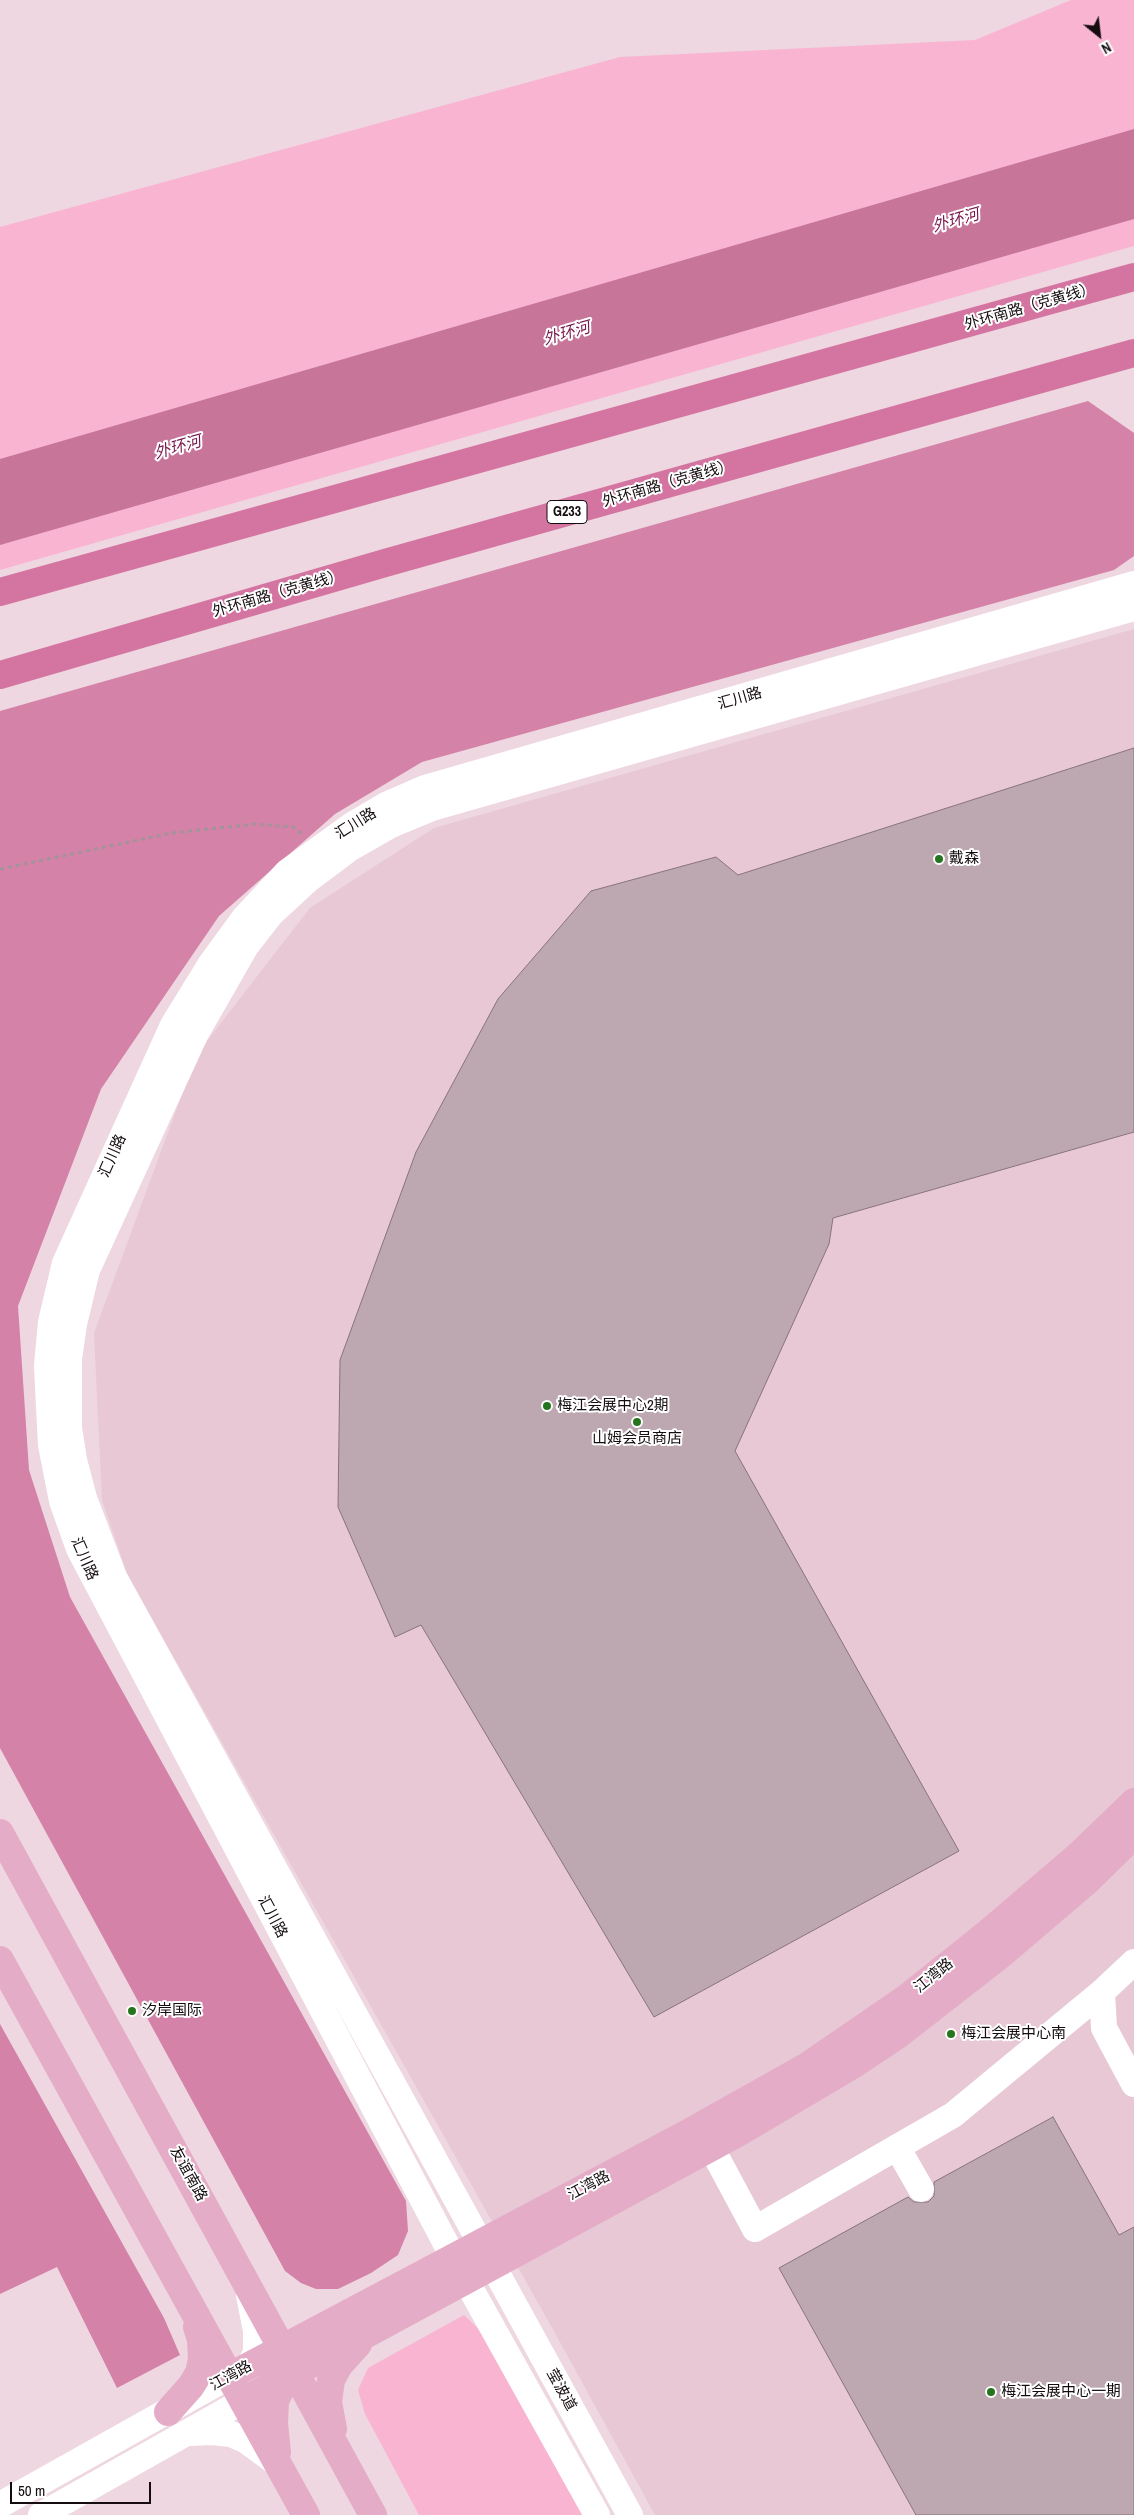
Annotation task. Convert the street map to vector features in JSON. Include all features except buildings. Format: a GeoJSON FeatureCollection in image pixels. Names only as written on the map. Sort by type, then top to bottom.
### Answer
{"type":"FeatureCollection","features":[{"type":"Feature","properties":{"kind":"highway","name":"外环南路（克黄线）"},"geometry":{"type":"LineString","coordinates":[[0,592],[1134,278]]}},
{"type":"Feature","properties":{"kind":"highway","name":"外环南路（克黄线）"},"geometry":{"type":"LineString","coordinates":[[0,675],[404,558],[1134,353]]}},
{"type":"Feature","properties":{"kind":"main road","name":"江湾路"},"geometry":{"type":"LineString","coordinates":[[486,2255],[806,2067],[908,1997],[988,1933],[1078,1856],[1134,1802]]}},
{"type":"Feature","properties":{"kind":"main road","name":"友谊南路"},"geometry":{"type":"LineString","coordinates":[[0,1834],[244,2277],[289,2366],[373,2515]]}},
{"type":"Feature","properties":{"kind":"main road","name":"江湾路"},"geometry":{"type":"LineString","coordinates":[[240,2382],[289,2366],[311,2344],[359,2307],[460,2268],[711,2147],[806,2094],[899,2034],[1041,1921],[1134,1835]]}},
{"type":"Feature","properties":{"kind":"main road"},"geometry":{"type":"LineString","coordinates":[[0,1960],[192,2309],[240,2382],[278,2464],[306,2515]]}},
{"type":"Feature","properties":{"kind":"main road","name":"江湾路"},"geometry":{"type":"LineString","coordinates":[[240,2382],[289,2366],[370,2332],[460,2268]]}},
{"type":"Feature","properties":{"kind":"main road"},"geometry":{"type":"LineString","coordinates":[[168,2412],[199,2373],[202,2359],[201,2340],[192,2309]]}},
{"type":"Feature","properties":{"kind":"main road"},"geometry":{"type":"LineString","coordinates":[[341,2456],[331,2422],[328,2389],[339,2365],[370,2332]]}},
{"type":"Feature","properties":{"kind":"main road"},"geometry":{"type":"LineString","coordinates":[[278,2464],[274,2423],[275,2408],[289,2366]]}},
{"type":"Feature","properties":{"kind":"street","name":"汇川路"},"geometry":{"type":"LineString","coordinates":[[460,2268],[79,1549],[62,1501],[51,1445],[47,1366],[51,1322],[65,1263],[173,1025],[210,965],[245,917],[287,872],[319,848],[386,805],[425,788],[1134,584]]}},
{"type":"Feature","properties":{"kind":"street","name":"汇川路"},"geometry":{"type":"LineString","coordinates":[[486,2255],[114,1577],[98,1536],[77,1470],[69,1428],[69,1359],[74,1324],[87,1270],[195,1035],[246,946],[277,908],[309,878],[349,849],[391,825],[432,808],[1134,608]]}},
{"type":"Feature","properties":{"kind":"street"},"geometry":{"type":"LineString","coordinates":[[711,2147],[756,2229],[954,2114],[1102,1992],[1134,1962]]}},
{"type":"Feature","properties":{"kind":"street"},"geometry":{"type":"LineString","coordinates":[[1102,1992],[1104,2028],[1134,2084]]}},
{"type":"Feature","properties":{"kind":"street"},"geometry":{"type":"LineString","coordinates":[[897,2147],[922,2189]]}},
{"type":"Feature","properties":{"kind":"street","name":"莹波道"},"geometry":{"type":"LineString","coordinates":[[486,2255],[630,2515]]}},
{"type":"Feature","properties":{"kind":"street","name":"莹波道"},"geometry":{"type":"LineString","coordinates":[[460,2268],[598,2515]]}},
{"type":"Feature","properties":{"kind":"street"},"geometry":{"type":"LineString","coordinates":[[41,2515],[184,2434],[221,2403],[240,2382],[256,2352],[256,2331],[244,2277]]}},
{"type":"Feature","properties":{"kind":"street","name":"江湾路"},"geometry":{"type":"LineString","coordinates":[[0,2506],[168,2412],[240,2382]]}},
{"type":"Feature","properties":{"kind":"street"},"geometry":{"type":"LineString","coordinates":[[184,2434],[200,2432],[231,2434],[245,2440],[278,2464]]}},
{"type":"Feature","properties":{"kind":"street"},"geometry":{"type":"LineString","coordinates":[[0,2492],[28,2490]]}},
{"type":"Feature","properties":{"kind":"path"},"geometry":{"type":"LineString","coordinates":[[0,869],[172,833],[255,824],[292,827],[319,848]]}},
{"type":"Feature","properties":{"kind":"shaded area"},"geometry":{"type":"Polygon","coordinates":[[[1071,0],[1134,0],[1134,246],[0,570],[0,227],[620,57],[975,40],[1071,0]]]}},
{"type":"Feature","properties":{"kind":"shaded area"},"geometry":{"type":"Polygon","coordinates":[[[1088,401],[1134,433],[1134,556],[1114,570],[422,762],[335,814],[219,916],[101,1089],[18,1306],[29,1470],[70,1597],[406,2201],[408,2231],[398,2255],[371,2273],[338,2289],[316,2289],[301,2283],[285,2271],[0,1748],[0,711],[1088,401]]]}},
{"type":"Feature","properties":{"kind":"shaded area","name":"山姆会员商店"},"geometry":{"type":"Polygon","coordinates":[[[1134,629],[1134,2515],[655,2515],[555,2333],[128,1576],[102,1500],[94,1333],[197,1054],[310,908],[434,828],[1134,629]]]}},
{"type":"Feature","properties":{"kind":"shaded area"},"geometry":{"type":"Polygon","coordinates":[[[0,2024],[164,2318],[180,2355],[117,2388],[57,2267],[0,2294],[0,2024]]]}},
{"type":"Feature","properties":{"kind":"shaded area"},"geometry":{"type":"Polygon","coordinates":[[[464,2315],[488,2338],[585,2515],[419,2515],[365,2414],[358,2390],[368,2368],[464,2315]]]}},
{"type":"Feature","properties":{"kind":"water","name":"外环河"},"geometry":{"type":"Polygon","coordinates":[[[1134,129],[1134,219],[0,545],[0,459],[1134,129]]]}},
{"type":"Feature","properties":{"kind":"place","name":"戴森"},"geometry":{"type":"Point","coordinates":[939,859]}},
{"type":"Feature","properties":{"kind":"place","name":"梅江会展中心2期"},"geometry":{"type":"Point","coordinates":[547,1406]}},
{"type":"Feature","properties":{"kind":"place","name":"山姆会员商店"},"geometry":{"type":"Point","coordinates":[637,1422]}},
{"type":"Feature","properties":{"kind":"place","name":"汐岸国际"},"geometry":{"type":"Point","coordinates":[132,2011]}},
{"type":"Feature","properties":{"kind":"place","name":"梅江会展中心南"},"geometry":{"type":"Point","coordinates":[951,2034]}},
{"type":"Feature","properties":{"kind":"place","name":"梅江会展中心一期"},"geometry":{"type":"Point","coordinates":[991,2392]}}]}
